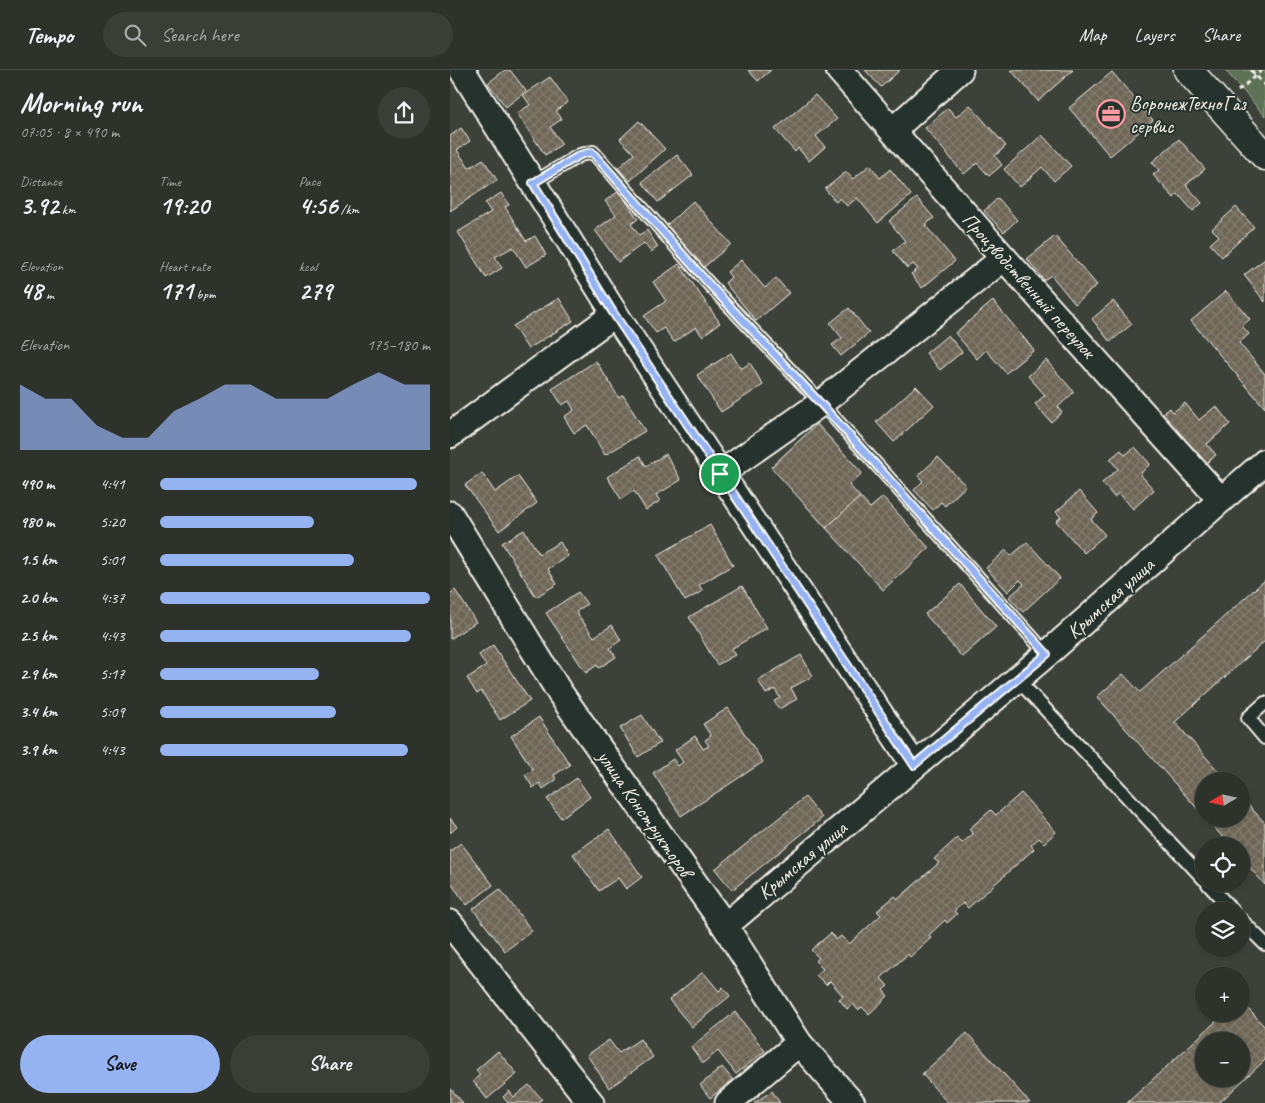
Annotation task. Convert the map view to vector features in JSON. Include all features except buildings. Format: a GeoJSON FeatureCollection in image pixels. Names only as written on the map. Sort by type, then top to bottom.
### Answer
{"type":"FeatureCollection","features":[{"type":"Feature","properties":{"kind":"street"},"geometry":{"type":"LineString","coordinates":[[462,70],[614,314],[914,765]]}},
{"type":"Feature","properties":{"kind":"street","name":"Производственный переулок"},"geometry":{"type":"LineString","coordinates":[[839,70],[1004,258],[1221,500]]}},
{"type":"Feature","properties":{"kind":"street"},"geometry":{"type":"LineString","coordinates":[[892,130],[960,70]]}},
{"type":"Feature","properties":{"kind":"street"},"geometry":{"type":"LineString","coordinates":[[1188,70],[1265,156]]}},
{"type":"Feature","properties":{"kind":"street"},"geometry":{"type":"LineString","coordinates":[[720,474],[821,404],[1004,258]]}},
{"type":"Feature","properties":{"kind":"street"},"geometry":{"type":"LineString","coordinates":[[450,435],[614,314]]}},
{"type":"Feature","properties":{"kind":"street","name":"Крымская улица"},"geometry":{"type":"LineString","coordinates":[[725,926],[1047,654],[1265,462]]}},
{"type":"Feature","properties":{"kind":"street","name":"улица Конструкторов"},"geometry":{"type":"LineString","coordinates":[[450,514],[560,693],[725,926],[799,1043],[852,1103]]}},
{"type":"Feature","properties":{"kind":"street"},"geometry":{"type":"LineString","coordinates":[[450,924],[591,1103]]}},
{"type":"Feature","properties":{"kind":"street"},"geometry":{"type":"LineString","coordinates":[[728,1103],[799,1043]]}},
{"type":"Feature","properties":{"kind":"lane"},"geometry":{"type":"LineString","coordinates":[[533,183],[580,155],[592,152],[708,283],[821,404],[1047,654]]}},
{"type":"Feature","properties":{"kind":"lane"},"geometry":{"type":"LineString","coordinates":[[1017,679],[1195,869]]}},
{"type":"Feature","properties":{"kind":"lane"},"geometry":{"type":"LineString","coordinates":[[1265,703],[1248,718],[1265,738]]}},
{"type":"Feature","properties":{"kind":"lane"},"geometry":{"type":"LineString","coordinates":[[1215,892],[1225,902]]}},
{"type":"Feature","properties":{"kind":"lane"},"geometry":{"type":"LineString","coordinates":[[1250,929],[1265,944]]}},
{"type":"Feature","properties":{"kind":"path"},"geometry":{"type":"LineString","coordinates":[[1251,70],[1265,86]]}},
{"type":"Feature","properties":{"kind":"path"},"geometry":{"type":"LineString","coordinates":[[1220,106],[1262,70]]}},
{"type":"Feature","properties":{"kind":"green space"},"geometry":{"type":"Polygon","coordinates":[[[1225,70],[1265,70],[1265,116],[1225,70]]]}},
{"type":"Feature","properties":{"kind":"place","name":"ВоронежТехноГаз сервис"},"geometry":{"type":"Point","coordinates":[1111,114]}},
{"type":"Feature","properties":{"kind":"route"},"geometry":{"type":"LineString","coordinates":[[592,152],[708,283],[821,404],[1047,654],[914,765],[720,474],[614,314],[533,183],[580,155],[592,152]]}}]}
